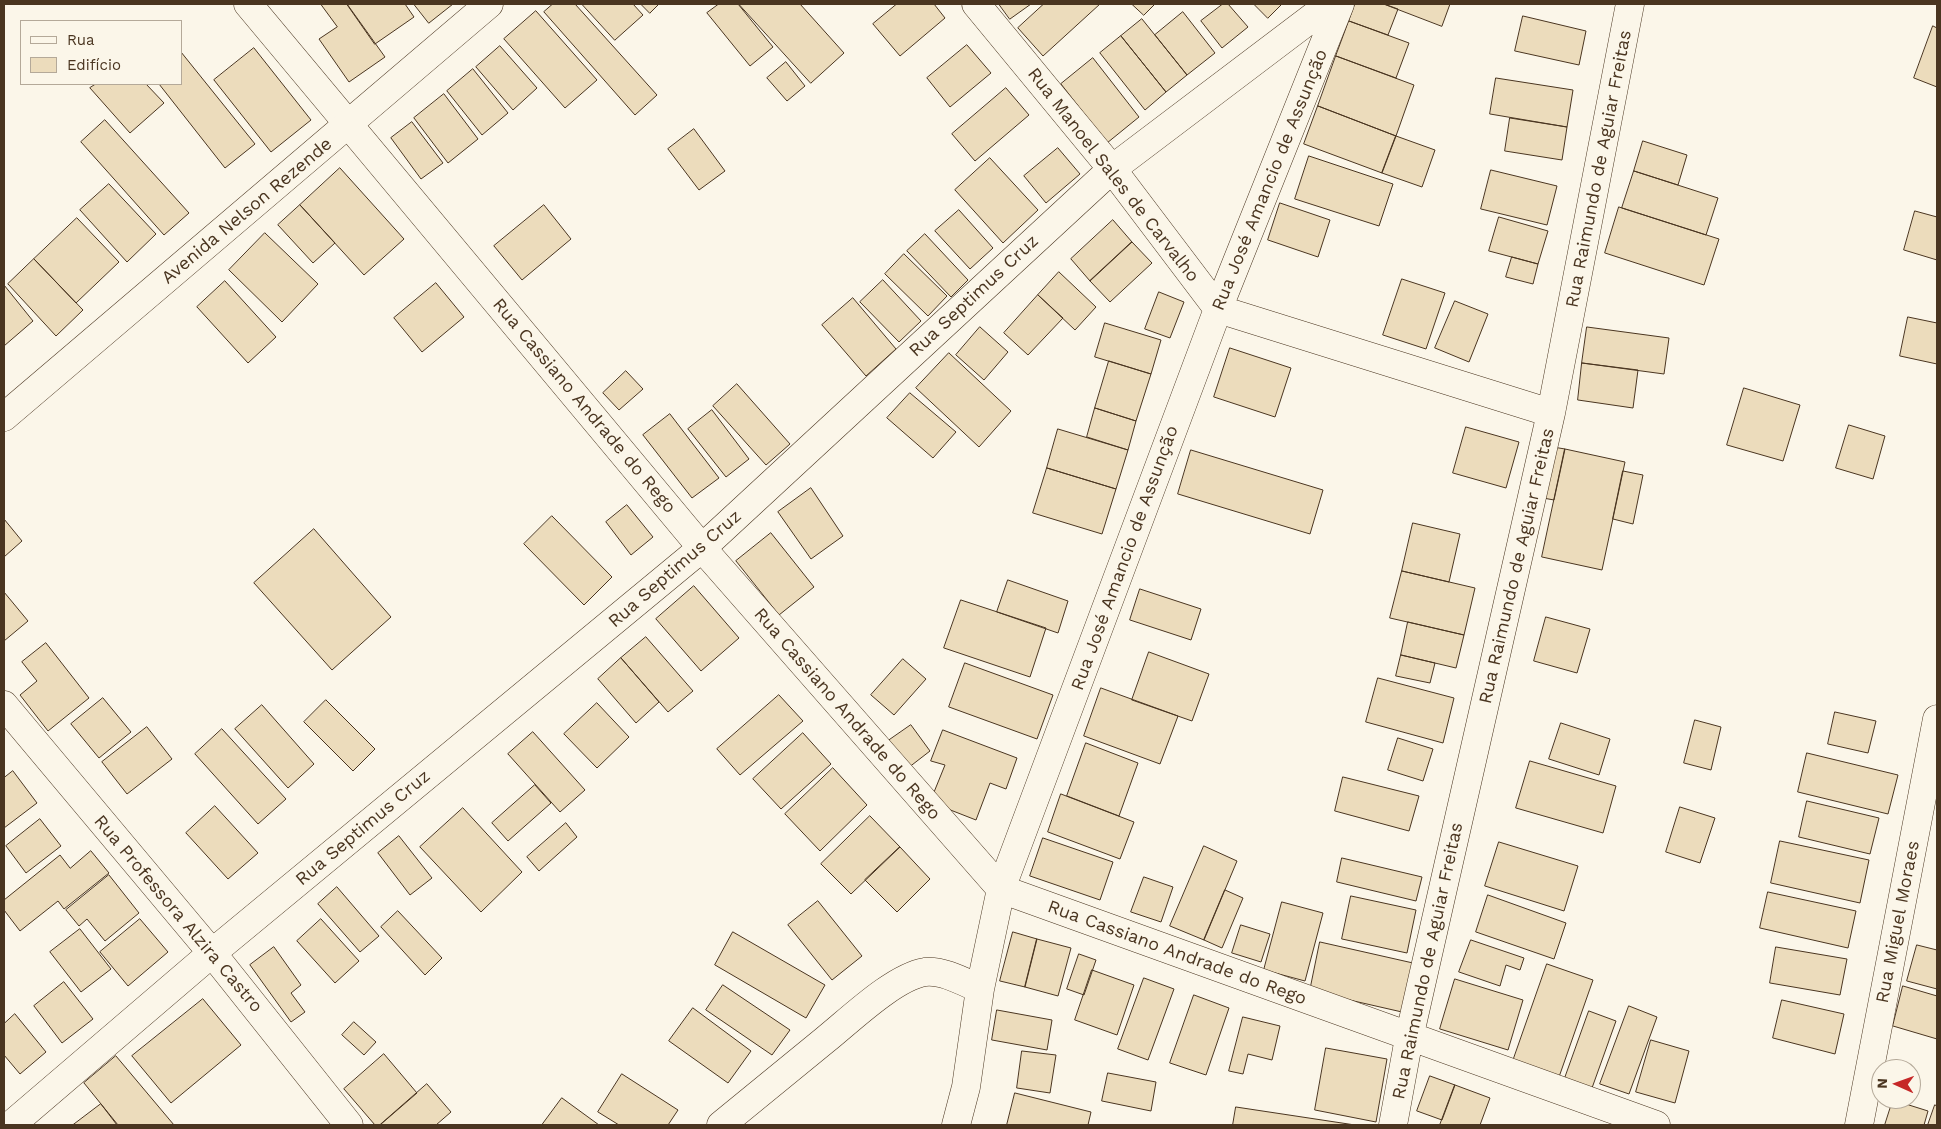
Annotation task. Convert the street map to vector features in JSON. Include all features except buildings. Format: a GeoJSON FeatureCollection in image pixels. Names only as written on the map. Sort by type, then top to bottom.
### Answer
{"type":"FeatureCollection","features":[{"type":"Feature","properties":{"kind":"street","name":"Rua Cassiano Andrade do Rego"},"geometry":{"type":"LineString","coordinates":[[248,4],[702,548],[1001,889],[1409,1038],[1656,1125]]}},
{"type":"Feature","properties":{"kind":"street","name":"Avenida Nelson Rezende"},"geometry":{"type":"LineString","coordinates":[[4,417],[490,4]]}},
{"type":"Feature","properties":{"kind":"street","name":"Rua Manoel Sales de Carvalho"},"geometry":{"type":"LineString","coordinates":[[976,4],[1112,169],[1218,309]]}},
{"type":"Feature","properties":{"kind":"street","name":"Rua Septimus Cruz"},"geometry":{"type":"LineString","coordinates":[[11,1125],[212,953],[702,548],[1112,169],[1330,4]]}},
{"type":"Feature","properties":{"kind":"street","name":"Rua José Amancio de Assunção"},"geometry":{"type":"LineString","coordinates":[[956,1125],[966,1087],[980,988],[1001,889],[1218,309],[1340,4]]}},
{"type":"Feature","properties":{"kind":"street","name":"Rua Raimundo de Aguiar Freitas"},"geometry":{"type":"LineString","coordinates":[[1393,1125],[1409,1038],[1552,413],[1630,4]]}},
{"type":"Feature","properties":{"kind":"street"},"geometry":{"type":"LineString","coordinates":[[1218,309],[1552,413]]}},
{"type":"Feature","properties":{"kind":"street","name":"Rua Professora Alzira Castro"},"geometry":{"type":"LineString","coordinates":[[4,705],[212,953],[349,1125]]}},
{"type":"Feature","properties":{"kind":"street","name":"Rua Miguel Moraes"},"geometry":{"type":"LineString","coordinates":[[1859,1125],[1937,719]]}},
{"type":"Feature","properties":{"kind":"street"},"geometry":{"type":"LineString","coordinates":[[721,1125],[871,1002],[913,975],[932,972],[944,974],[980,988]]}}]}
